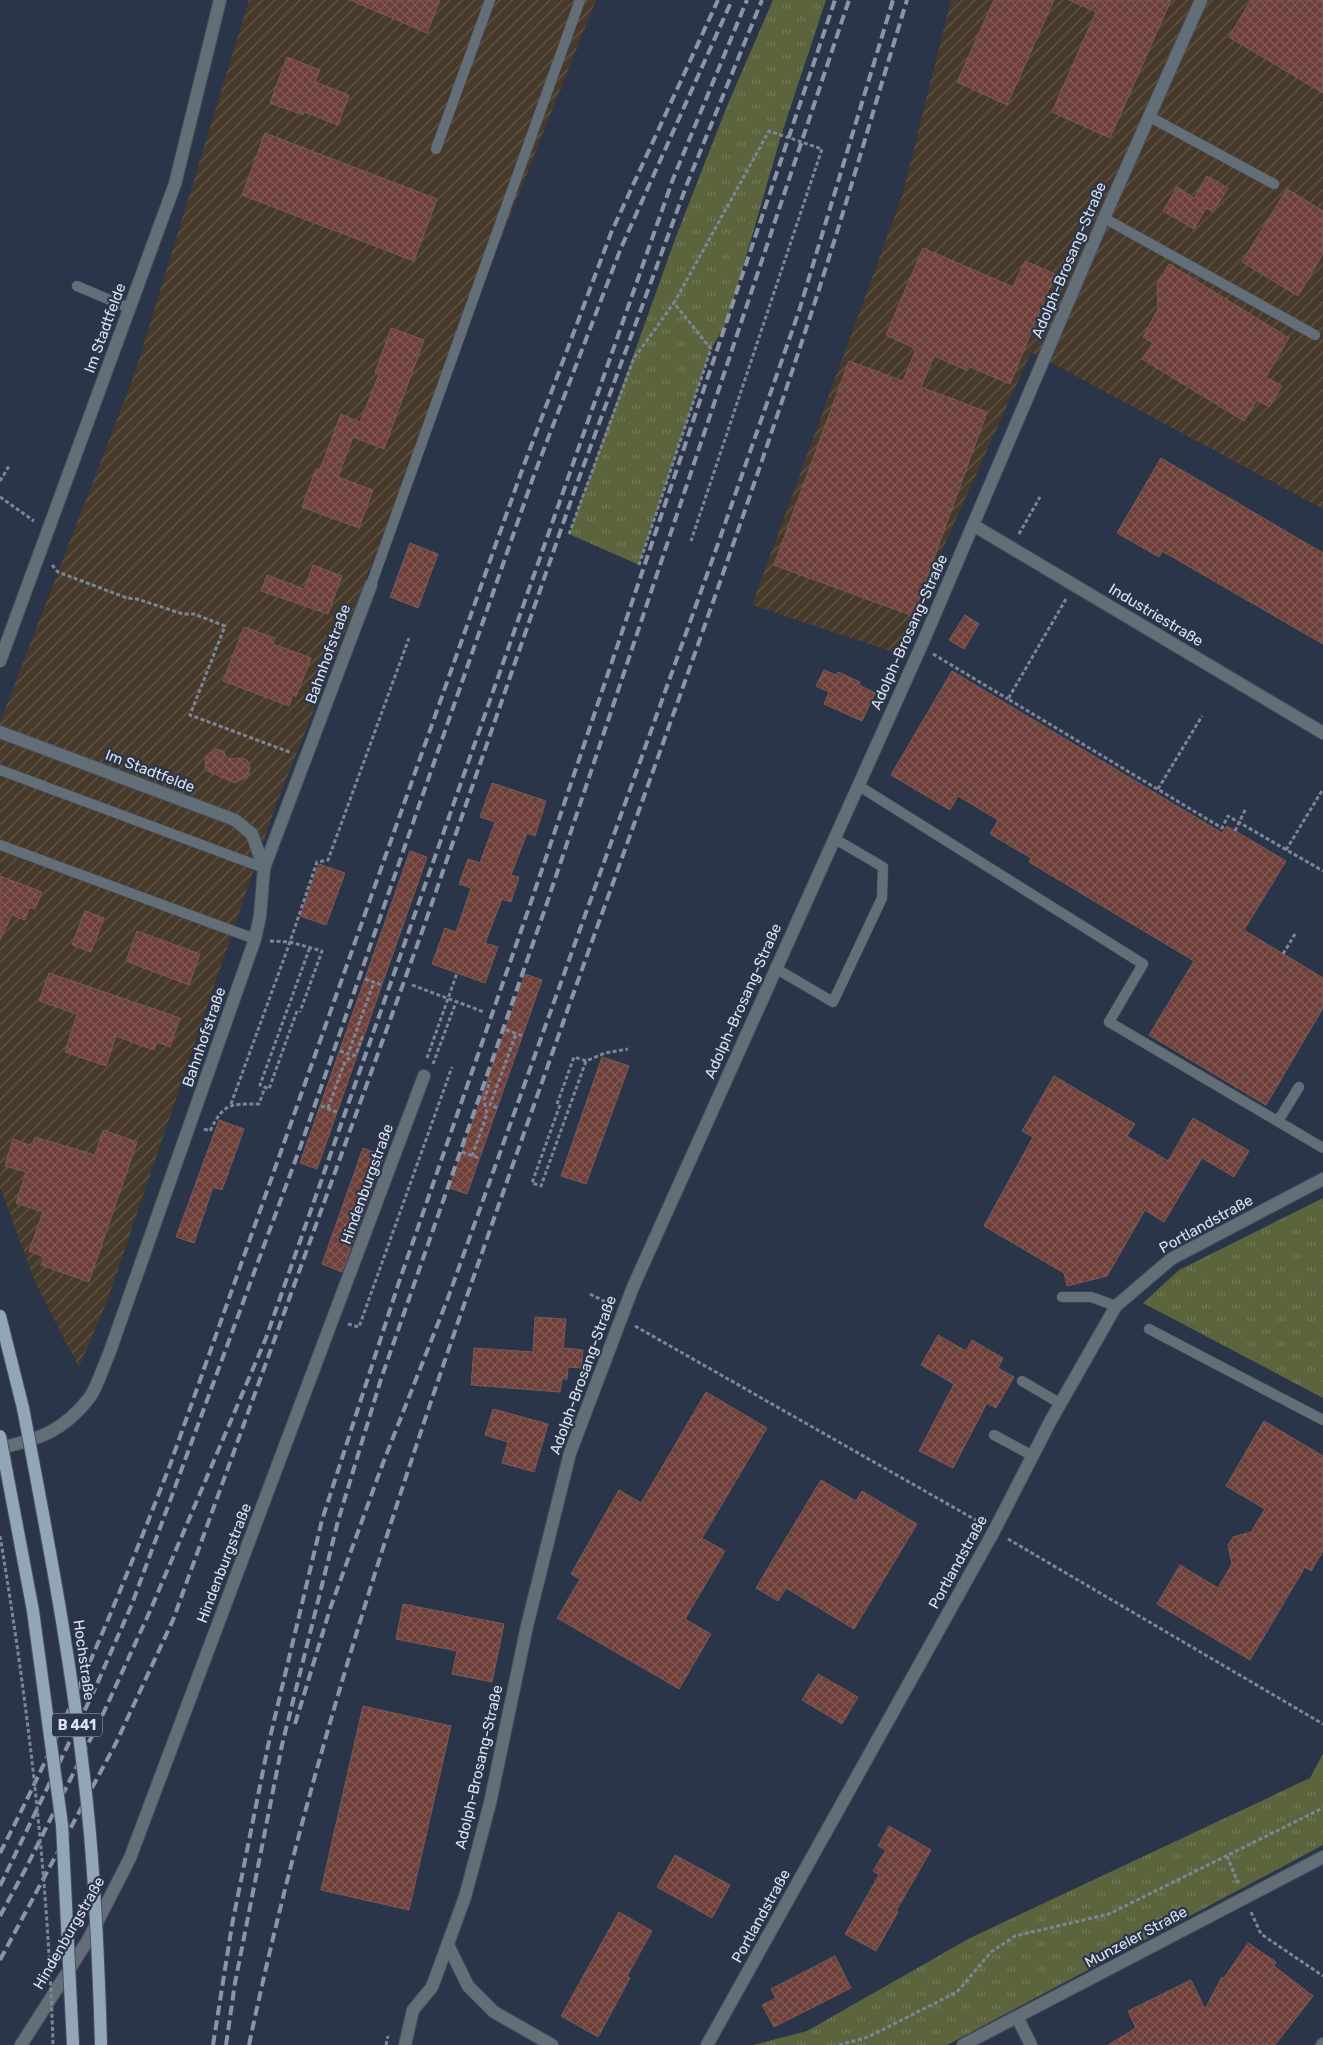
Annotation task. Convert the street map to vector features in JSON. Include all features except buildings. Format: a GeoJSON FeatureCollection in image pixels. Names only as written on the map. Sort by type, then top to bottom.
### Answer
{"type":"FeatureCollection","features":[{"type":"Feature","properties":{"kind":"main road","name":"Hochstraße"},"geometry":{"type":"LineString","coordinates":[[0,1316],[23,1408],[46,1519],[76,1719],[90,1832],[102,2045]]}},
{"type":"Feature","properties":{"kind":"main road","name":"B 441"},"geometry":{"type":"LineString","coordinates":[[0,1436],[33,1611],[62,1825],[72,2045]]}},
{"type":"Feature","properties":{"kind":"street","name":"Im Stadtfelde"},"geometry":{"type":"LineString","coordinates":[[0,661],[175,184],[220,0]]}},
{"type":"Feature","properties":{"kind":"street","name":"Adolph-Brosang-Straße"},"geometry":{"type":"LineString","coordinates":[[405,2045],[413,2010],[432,1987],[449,1947],[465,1897],[490,1803],[528,1626],[570,1453],[622,1314],[775,968],[921,647],[1104,218],[1201,0]]}},
{"type":"Feature","properties":{"kind":"street","name":"Industriestraße"},"geometry":{"type":"LineString","coordinates":[[974,525],[1323,733]]}},
{"type":"Feature","properties":{"kind":"street","name":"Bahnhofstraße"},"geometry":{"type":"LineString","coordinates":[[0,1448],[36,1440],[61,1426],[90,1396],[109,1354],[255,940],[260,916],[264,868],[370,585]]}},
{"type":"Feature","properties":{"kind":"street","name":"Im Stadtfelde"},"geometry":{"type":"LineString","coordinates":[[0,732],[235,820],[252,834],[264,868]]}},
{"type":"Feature","properties":{"kind":"street","name":"Hindenburgstraße"},"geometry":{"type":"LineString","coordinates":[[21,2045],[88,1940],[130,1858],[424,1076]]}},
{"type":"Feature","properties":{"kind":"street","name":"Portlandstraße"},"geometry":{"type":"LineString","coordinates":[[707,2045],[994,1531],[1061,1404],[1116,1306],[1171,1259],[1323,1179]]}},
{"type":"Feature","properties":{"kind":"street","name":"Munzeler Straße"},"geometry":{"type":"LineString","coordinates":[[964,2045],[1323,1857]]}},
{"type":"Feature","properties":{"kind":"street"},"geometry":{"type":"LineString","coordinates":[[449,1947],[468,1986],[494,2012],[552,2045]]}},
{"type":"Feature","properties":{"kind":"street"},"geometry":{"type":"LineString","coordinates":[[1017,2017],[1031,2045]]}},
{"type":"Feature","properties":{"kind":"lane"},"geometry":{"type":"LineString","coordinates":[[436,149],[490,0]]}},
{"type":"Feature","properties":{"kind":"lane"},"geometry":{"type":"LineString","coordinates":[[370,585],[580,0]]}},
{"type":"Feature","properties":{"kind":"lane"},"geometry":{"type":"LineString","coordinates":[[1150,117],[1274,184]]}},
{"type":"Feature","properties":{"kind":"lane"},"geometry":{"type":"LineString","coordinates":[[1104,218],[1315,335]]}},
{"type":"Feature","properties":{"kind":"lane"},"geometry":{"type":"LineString","coordinates":[[77,286],[130,308]]}},
{"type":"Feature","properties":{"kind":"lane"},"geometry":{"type":"LineString","coordinates":[[0,770],[264,868]]}},
{"type":"Feature","properties":{"kind":"lane"},"geometry":{"type":"LineString","coordinates":[[859,786],[1143,964],[1109,1022],[1323,1148]]}},
{"type":"Feature","properties":{"kind":"lane"},"geometry":{"type":"LineString","coordinates":[[775,968],[833,1002],[882,898],[882,867],[834,839]]}},
{"type":"Feature","properties":{"kind":"lane"},"geometry":{"type":"LineString","coordinates":[[0,845],[255,940]]}},
{"type":"Feature","properties":{"kind":"lane"},"geometry":{"type":"LineString","coordinates":[[1278,1121],[1299,1087]]}},
{"type":"Feature","properties":{"kind":"lane"},"geometry":{"type":"LineString","coordinates":[[1062,1297],[1091,1297],[1116,1306]]}},
{"type":"Feature","properties":{"kind":"lane"},"geometry":{"type":"LineString","coordinates":[[1150,1329],[1323,1420]]}},
{"type":"Feature","properties":{"kind":"lane"},"geometry":{"type":"LineString","coordinates":[[1022,1381],[1061,1404]]}},
{"type":"Feature","properties":{"kind":"lane"},"geometry":{"type":"LineString","coordinates":[[994,1436],[1033,1456]]}},
{"type":"Feature","properties":{"kind":"path"},"geometry":{"type":"LineString","coordinates":[[569,534],[634,358],[674,303],[769,131],[822,149],[690,541]]}},
{"type":"Feature","properties":{"kind":"path"},"geometry":{"type":"LineString","coordinates":[[639,565],[711,348],[674,303]]}},
{"type":"Feature","properties":{"kind":"path"},"geometry":{"type":"LineString","coordinates":[[0,480],[9,466]]}},
{"type":"Feature","properties":{"kind":"path"},"geometry":{"type":"LineString","coordinates":[[0,496],[48,531]]}},
{"type":"Feature","properties":{"kind":"path"},"geometry":{"type":"LineString","coordinates":[[1012,548],[1040,496]]}},
{"type":"Feature","properties":{"kind":"path"},"geometry":{"type":"LineString","coordinates":[[50,562],[58,572],[127,598],[137,599],[183,614],[194,614],[226,626],[190,716],[306,758]]}},
{"type":"Feature","properties":{"kind":"path"},"geometry":{"type":"LineString","coordinates":[[1008,699],[1074,585]]}},
{"type":"Feature","properties":{"kind":"path"},"geometry":{"type":"LineString","coordinates":[[231,1104],[317,862],[328,860],[409,638]]}},
{"type":"Feature","properties":{"kind":"path"},"geometry":{"type":"LineString","coordinates":[[921,647],[1222,828],[1228,816],[1323,871]]}},
{"type":"Feature","properties":{"kind":"path"},"geometry":{"type":"LineString","coordinates":[[1158,789],[1202,716]]}},
{"type":"Feature","properties":{"kind":"path"},"geometry":{"type":"LineString","coordinates":[[1286,850],[1323,789]]}},
{"type":"Feature","properties":{"kind":"path"},"geometry":{"type":"LineString","coordinates":[[1235,831],[1246,808]]}},
{"type":"Feature","properties":{"kind":"path"},"geometry":{"type":"LineString","coordinates":[[1283,954],[1295,934]]}},
{"type":"Feature","properties":{"kind":"path"},"geometry":{"type":"LineString","coordinates":[[255,940],[290,942],[310,947],[322,951],[269,1088],[260,1085],[310,947]]}},
{"type":"Feature","properties":{"kind":"path"},"geometry":{"type":"LineString","coordinates":[[427,1058],[457,973]]}},
{"type":"Feature","properties":{"kind":"path"},"geometry":{"type":"LineString","coordinates":[[365,979],[382,985]]}},
{"type":"Feature","properties":{"kind":"path"},"geometry":{"type":"LineString","coordinates":[[340,1052],[348,1054],[374,982]]}},
{"type":"Feature","properties":{"kind":"path"},"geometry":{"type":"LineString","coordinates":[[412,985],[484,1012]]}},
{"type":"Feature","properties":{"kind":"path"},"geometry":{"type":"LineString","coordinates":[[424,1076],[432,1064],[456,1002]]}},
{"type":"Feature","properties":{"kind":"path"},"geometry":{"type":"LineString","coordinates":[[506,1030],[523,1036]]}},
{"type":"Feature","properties":{"kind":"path"},"geometry":{"type":"LineString","coordinates":[[497,1108],[490,1105],[516,1034]]}},
{"type":"Feature","properties":{"kind":"path"},"geometry":{"type":"LineString","coordinates":[[328,1108],[345,1061],[356,1054],[363,1035]]}},
{"type":"Feature","properties":{"kind":"path"},"geometry":{"type":"LineString","coordinates":[[586,1061],[541,1186],[532,1183],[574,1057],[586,1061],[605,1053],[628,1049]]}},
{"type":"Feature","properties":{"kind":"path"},"geometry":{"type":"LineString","coordinates":[[359,1328],[452,1067]]}},
{"type":"Feature","properties":{"kind":"path"},"geometry":{"type":"LineString","coordinates":[[472,1156],[487,1114],[484,1100],[490,1081]]}},
{"type":"Feature","properties":{"kind":"path"},"geometry":{"type":"LineString","coordinates":[[191,1125],[210,1131],[219,1112],[231,1104],[259,1104],[265,1087]]}},
{"type":"Feature","properties":{"kind":"path"},"geometry":{"type":"LineString","coordinates":[[321,1106],[337,1112]]}},
{"type":"Feature","properties":{"kind":"path"},"geometry":{"type":"LineString","coordinates":[[462,1152],[480,1158]]}},
{"type":"Feature","properties":{"kind":"path"},"geometry":{"type":"LineString","coordinates":[[590,1294],[1323,1724]]}},
{"type":"Feature","properties":{"kind":"path"},"geometry":{"type":"LineString","coordinates":[[0,1536],[14,1617],[42,1849],[53,2045]]}},
{"type":"Feature","properties":{"kind":"path"},"geometry":{"type":"LineString","coordinates":[[839,2045],[868,2037],[957,1992],[991,1952],[1015,1936],[1109,1914],[1323,1808]]}},
{"type":"Feature","properties":{"kind":"path"},"geometry":{"type":"LineString","coordinates":[[1228,1856],[1244,1898],[1262,1934],[1323,1976]]}},
{"type":"Feature","properties":{"kind":"shaded area"},"geometry":{"type":"Polygon","coordinates":[[[249,0],[596,0],[274,810],[108,1299],[79,1367],[36,1284],[0,1187],[0,722],[135,373],[249,0]]]}},
{"type":"Feature","properties":{"kind":"shaded area"},"geometry":{"type":"Polygon","coordinates":[[[951,0],[1323,0],[1323,509],[1031,352],[896,653],[752,605],[902,196],[951,0]]]}},
{"type":"Feature","properties":{"kind":"green space"},"geometry":{"type":"Polygon","coordinates":[[[773,0],[826,0],[781,136],[727,322],[711,349],[639,565],[569,534],[677,234],[727,106],[773,0]]]}},
{"type":"Feature","properties":{"kind":"green space"},"geometry":{"type":"Polygon","coordinates":[[[1323,1198],[1323,1398],[1143,1303],[1179,1270],[1323,1198]]]}},
{"type":"Feature","properties":{"kind":"green space"},"geometry":{"type":"Polygon","coordinates":[[[1323,1754],[1323,1845],[947,2045],[753,2045],[807,2031],[970,1938],[1310,1778],[1323,1754]]]}},
{"type":"Feature","properties":{"kind":"railway"},"geometry":{"type":"LineString","coordinates":[[0,1853],[69,1710],[131,1564],[170,1465],[521,473],[611,233],[718,0]]}},
{"type":"Feature","properties":{"kind":"railway"},"geometry":{"type":"LineString","coordinates":[[0,1886],[93,1693],[132,1604],[301,1145],[534,475],[621,248],[732,0]]}},
{"type":"Feature","properties":{"kind":"railway"},"geometry":{"type":"LineString","coordinates":[[0,1916],[103,1714],[150,1611],[266,1338],[673,179],[747,0]]}},
{"type":"Feature","properties":{"kind":"railway"},"geometry":{"type":"LineString","coordinates":[[0,1960],[116,1743],[173,1620],[423,929],[575,489],[687,184],[762,0]]}},
{"type":"Feature","properties":{"kind":"railway"},"geometry":{"type":"LineString","coordinates":[[213,2045],[232,1925],[268,1746],[322,1520],[399,1282],[531,902],[835,0]]}},
{"type":"Feature","properties":{"kind":"railway"},"geometry":{"type":"LineString","coordinates":[[226,2045],[235,1983],[282,1745],[338,1521],[381,1379],[546,906],[849,0]]}},
{"type":"Feature","properties":{"kind":"railway"},"geometry":{"type":"LineString","coordinates":[[295,1724],[330,1609],[383,1463],[448,1298],[719,541],[799,311],[893,0]]}},
{"type":"Feature","properties":{"kind":"railway"},"geometry":{"type":"LineString","coordinates":[[249,2045],[279,1912],[314,1780],[392,1519],[479,1260],[781,406],[907,0]]}}]}
